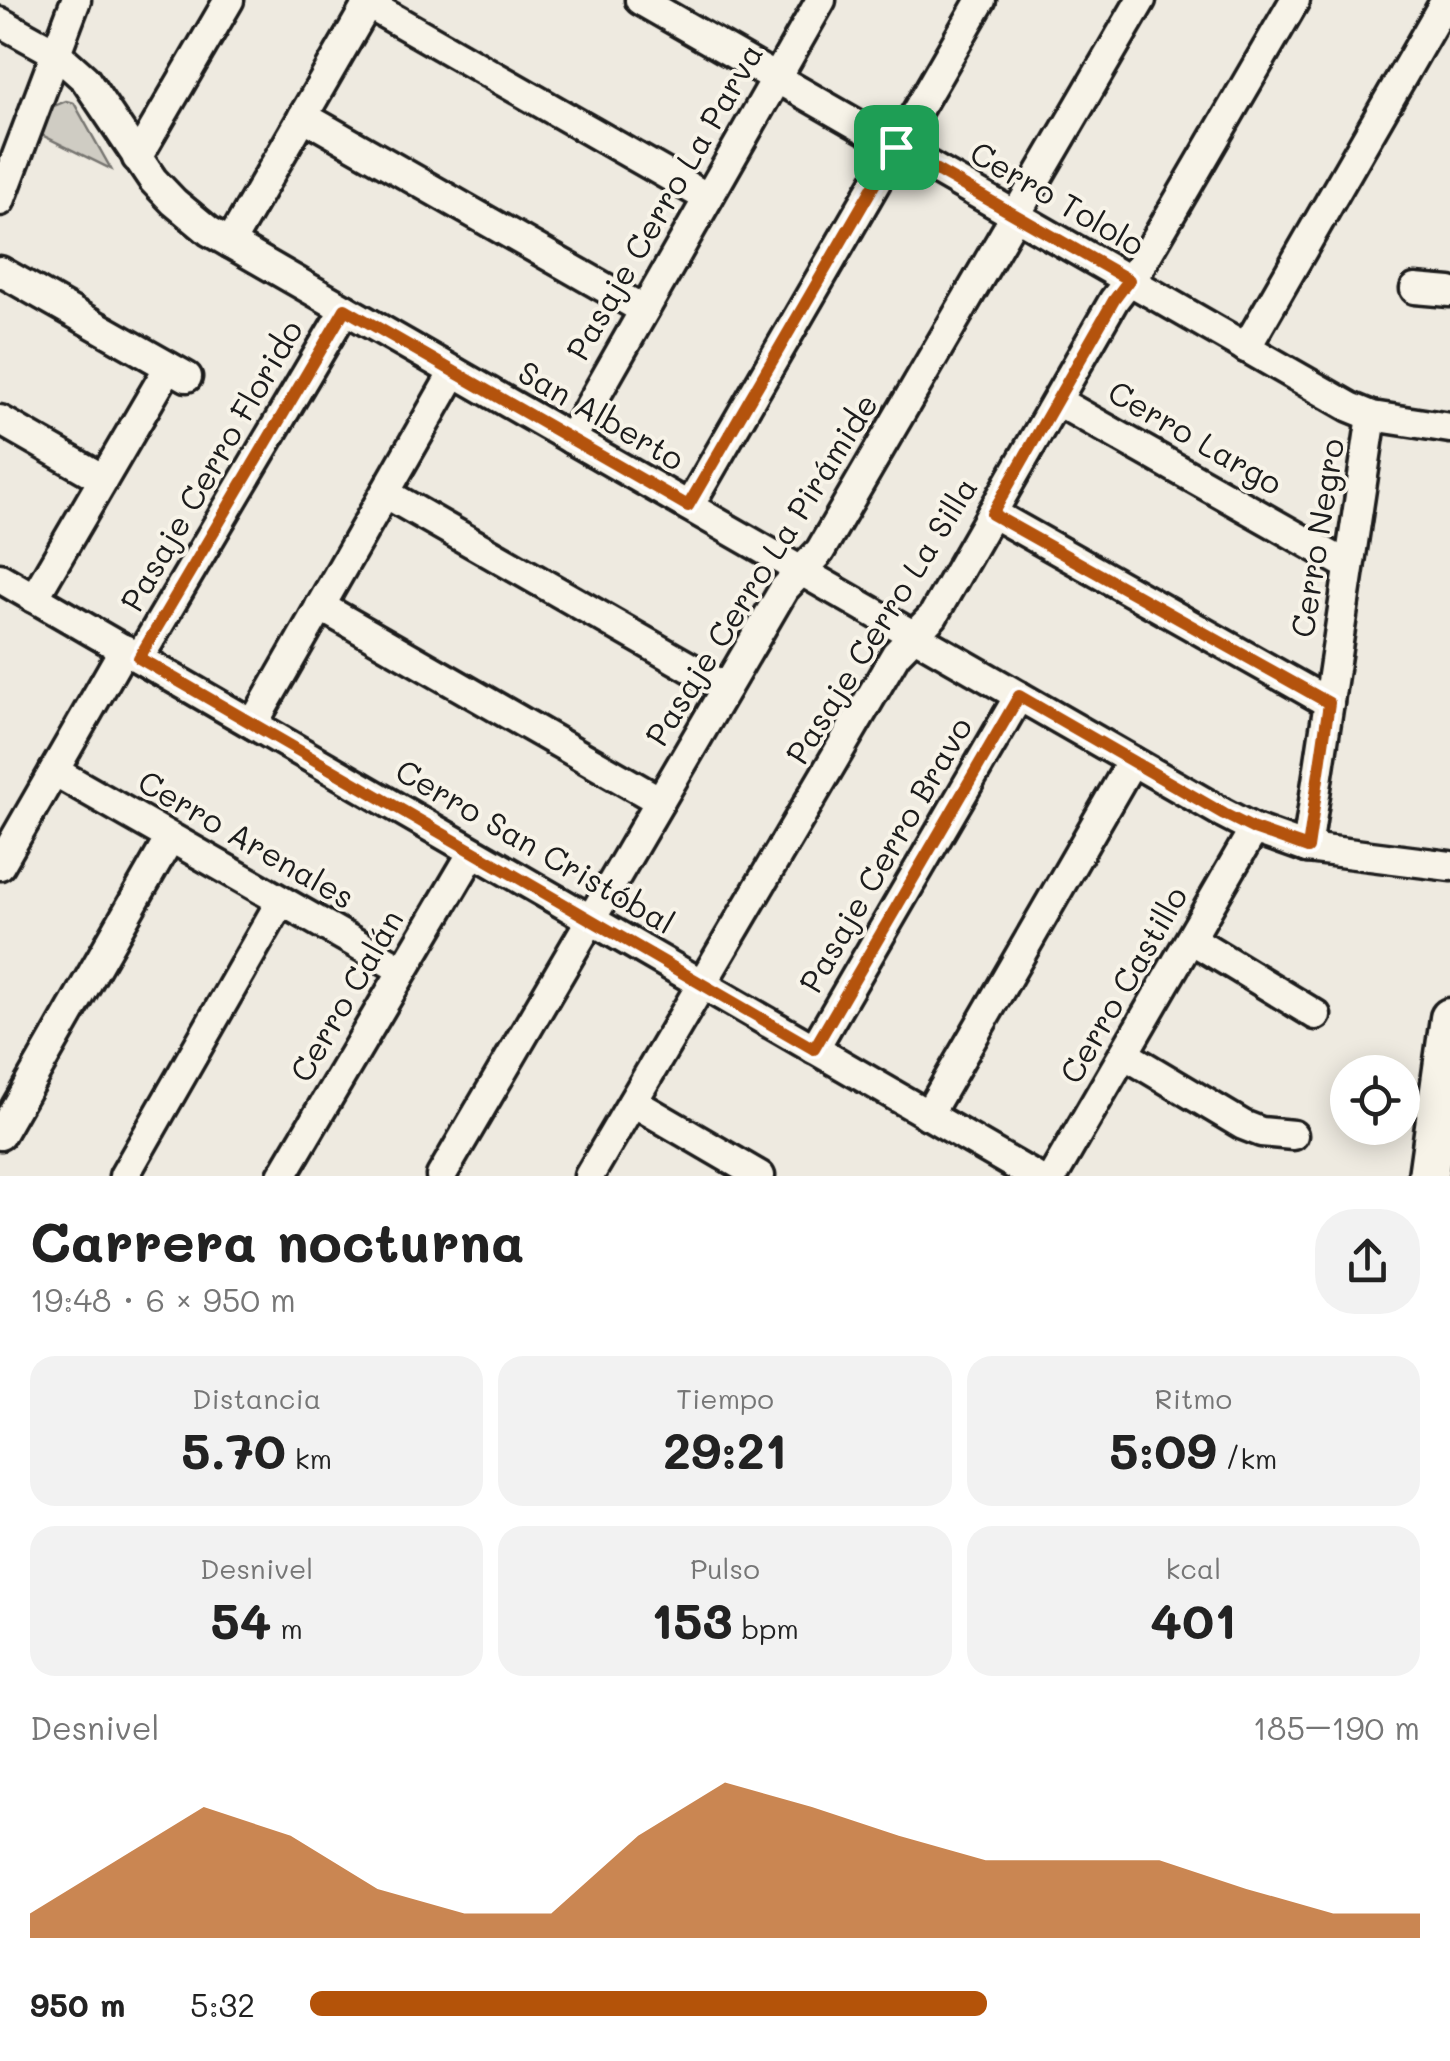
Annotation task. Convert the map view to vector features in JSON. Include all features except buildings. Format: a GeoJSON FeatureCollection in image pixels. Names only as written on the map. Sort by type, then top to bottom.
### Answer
{"type":"FeatureCollection","features":[{"type":"Feature","properties":{"kind":"main road"},"geometry":{"type":"LineString","coordinates":[[1428,1176],[1450,1018]]}},
{"type":"Feature","properties":{"kind":"main road"},"geometry":{"type":"LineString","coordinates":[[1435,1126],[1434,1142],[1439,1157],[1450,1166]]}},
{"type":"Feature","properties":{"kind":"street"},"geometry":{"type":"LineString","coordinates":[[0,201],[76,0]]}},
{"type":"Feature","properties":{"kind":"street"},"geometry":{"type":"LineString","coordinates":[[137,158],[229,0]]}},
{"type":"Feature","properties":{"kind":"street","name":"Pasaje Cerro La Parva"},"geometry":{"type":"LineString","coordinates":[[571,439],[821,0]]}},
{"type":"Feature","properties":{"kind":"street"},"geometry":{"type":"LineString","coordinates":[[688,506],[981,0]]}},
{"type":"Feature","properties":{"kind":"street","name":"Pasaje Cerro La Pirámide"},"geometry":{"type":"LineString","coordinates":[[442,1176],[784,589],[820,551],[1141,0]]}},
{"type":"Feature","properties":{"kind":"street","name":"Pasaje Cerro La Silla"},"geometry":{"type":"LineString","coordinates":[[589,1176],[896,654],[933,616],[1114,300],[1141,265],[1294,0]]}},
{"type":"Feature","properties":{"kind":"street"},"geometry":{"type":"LineString","coordinates":[[1246,348],[1446,0]]}},
{"type":"Feature","properties":{"kind":"street"},"geometry":{"type":"LineString","coordinates":[[230,243],[369,2],[708,198]]}},
{"type":"Feature","properties":{"kind":"street","name":"Cerro Tololo"},"geometry":{"type":"LineString","coordinates":[[657,4],[776,78],[1350,407],[1372,416],[1450,428]]}},
{"type":"Feature","properties":{"kind":"street","name":"San Alberto"},"geometry":{"type":"LineString","coordinates":[[0,22],[56,54],[85,79],[137,158],[174,202],[209,231],[1254,829],[1308,848],[1450,866]]}},
{"type":"Feature","properties":{"kind":"street"},"geometry":{"type":"LineString","coordinates":[[304,116],[644,310]]}},
{"type":"Feature","properties":{"kind":"street"},"geometry":{"type":"LineString","coordinates":[[0,270],[178,372],[103,479],[34,598]]}},
{"type":"Feature","properties":{"kind":"street"},"geometry":{"type":"LineString","coordinates":[[1415,289],[1450,292]]}},
{"type":"Feature","properties":{"kind":"street","name":"Pasaje Cerro Florido"},"geometry":{"type":"LineString","coordinates":[[0,865],[54,771],[345,309]]}},
{"type":"Feature","properties":{"kind":"street"},"geometry":{"type":"LineString","coordinates":[[253,724],[454,372]]}},
{"type":"Feature","properties":{"kind":"street","name":"Cerro Largo"},"geometry":{"type":"LineString","coordinates":[[1058,400],[1349,566]]}},
{"type":"Feature","properties":{"kind":"street","name":"Cerro Negro"},"geometry":{"type":"LineString","coordinates":[[1308,848],[1372,416]]}},
{"type":"Feature","properties":{"kind":"street"},"geometry":{"type":"LineString","coordinates":[[0,420],[103,479]]}},
{"type":"Feature","properties":{"kind":"street"},"geometry":{"type":"LineString","coordinates":[[385,493],[726,688]]}},
{"type":"Feature","properties":{"kind":"street"},"geometry":{"type":"LineString","coordinates":[[992,514],[1329,703]]}},
{"type":"Feature","properties":{"kind":"street","name":"Cerro San Cristóbal"},"geometry":{"type":"LineString","coordinates":[[0,578],[1034,1176]]}},
{"type":"Feature","properties":{"kind":"street"},"geometry":{"type":"LineString","coordinates":[[320,606],[660,802]]}},
{"type":"Feature","properties":{"kind":"street","name":"Pasaje Cerro Bravo"},"geometry":{"type":"LineString","coordinates":[[814,1049],[1019,696]]}},
{"type":"Feature","properties":{"kind":"street"},"geometry":{"type":"LineString","coordinates":[[928,1115],[1132,761]]}},
{"type":"Feature","properties":{"kind":"street","name":"Cerro Arenales"},"geometry":{"type":"LineString","coordinates":[[54,771],[403,970]]}},
{"type":"Feature","properties":{"kind":"street","name":"Cerro Castillo"},"geometry":{"type":"LineString","coordinates":[[1054,1176],[1254,829]]}},
{"type":"Feature","properties":{"kind":"street"},"geometry":{"type":"LineString","coordinates":[[0,1135],[170,838]]}},
{"type":"Feature","properties":{"kind":"street","name":"Cerro Calán"},"geometry":{"type":"LineString","coordinates":[[282,1176],[472,852]]}},
{"type":"Feature","properties":{"kind":"street"},"geometry":{"type":"LineString","coordinates":[[124,1176],[282,901]]}},
{"type":"Feature","properties":{"kind":"street"},"geometry":{"type":"LineString","coordinates":[[1191,939],[1316,1015]]}},
{"type":"Feature","properties":{"kind":"street"},"geometry":{"type":"LineString","coordinates":[[1124,1054],[1243,1126],[1293,1135]]}},
{"type":"Feature","properties":{"kind":"street"},"geometry":{"type":"LineString","coordinates":[[633,1102],[760,1176]]}},
{"type":"Feature","properties":{"kind":"shaded area"},"geometry":{"type":"Polygon","coordinates":[[[66,101],[74,103],[111,169],[42,135],[51,107],[66,101]]]}},
{"type":"Feature","properties":{"kind":"route"},"geometry":{"type":"LineString","coordinates":[[896,147],[1129,280],[992,514],[1329,703],[1308,848],[1224,814],[1019,696],[814,1049],[139,658],[345,309],[688,506],[896,147]]}}]}
